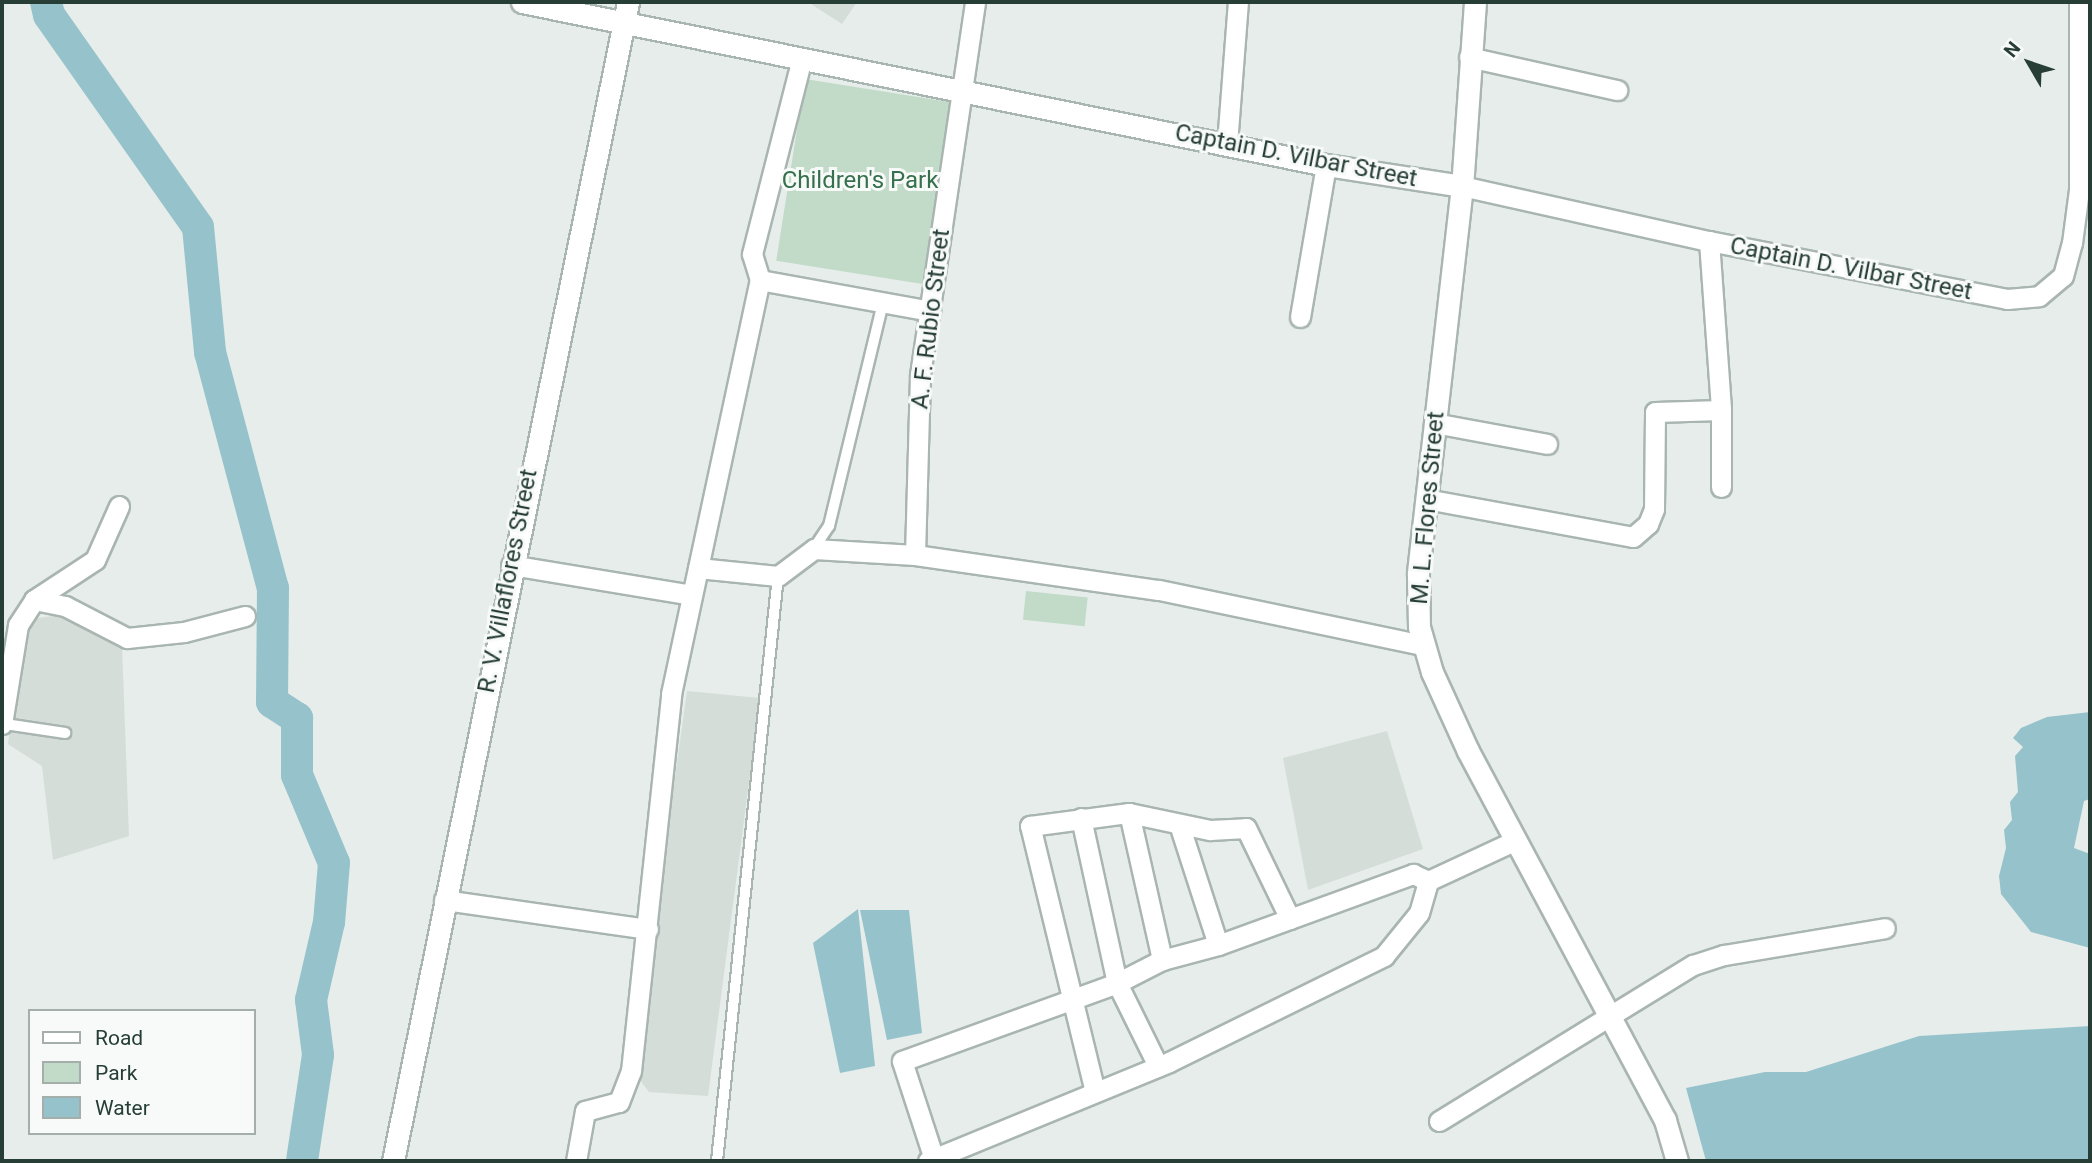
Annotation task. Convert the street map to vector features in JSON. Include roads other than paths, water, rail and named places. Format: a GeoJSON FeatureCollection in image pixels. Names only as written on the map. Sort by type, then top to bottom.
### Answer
{"type":"FeatureCollection","features":[{"type":"Feature","properties":{"kind":"street","name":"Captain D. Vilbar Street"},"geometry":{"type":"LineString","coordinates":[[522,2],[625,12],[848,68],[1326,165],[1462,186],[1709,241],[2007,299],[2039,296],[2063,276],[2085,191]]}},
{"type":"Feature","properties":{"kind":"street","name":"A. F. Rubio Street"},"geometry":{"type":"LineString","coordinates":[[915,555],[920,375],[975,2]]}},
{"type":"Feature","properties":{"kind":"street"},"geometry":{"type":"LineString","coordinates":[[1227,144],[1238,2]]}},
{"type":"Feature","properties":{"kind":"street","name":"M. L. Flores Street"},"geometry":{"type":"LineString","coordinates":[[1475,2],[1469,57],[1462,186],[1418,575],[1423,645],[1436,682],[1514,841],[1665,1120],[1677,1161]]}},
{"type":"Feature","properties":{"kind":"street"},"geometry":{"type":"LineString","coordinates":[[2079,2],[2085,191]]}},
{"type":"Feature","properties":{"kind":"street","name":"R. V. Villaflores Street"},"geometry":{"type":"LineString","coordinates":[[393,1161],[511,565],[625,12]]}},
{"type":"Feature","properties":{"kind":"street"},"geometry":{"type":"LineString","coordinates":[[1469,57],[1617,90]]}},
{"type":"Feature","properties":{"kind":"street"},"geometry":{"type":"LineString","coordinates":[[576,1161],[585,1111],[620,1102],[632,1071],[671,694],[760,279],[752,254],[802,58]]}},
{"type":"Feature","properties":{"kind":"street"},"geometry":{"type":"LineString","coordinates":[[1300,317],[1326,165]]}},
{"type":"Feature","properties":{"kind":"street"},"geometry":{"type":"LineString","coordinates":[[1709,241],[1721,410],[1721,487]]}},
{"type":"Feature","properties":{"kind":"street"},"geometry":{"type":"LineString","coordinates":[[760,279],[930,311]]}},
{"type":"Feature","properties":{"kind":"street"},"geometry":{"type":"LineString","coordinates":[[1426,499],[1633,537],[1648,524],[1654,509],[1655,412],[1721,410]]}},
{"type":"Feature","properties":{"kind":"street"},"geometry":{"type":"LineString","coordinates":[[1434,423],[1547,444]]}},
{"type":"Feature","properties":{"kind":"street"},"geometry":{"type":"LineString","coordinates":[[3,724],[19,625],[34,600],[95,560],[119,506]]}},
{"type":"Feature","properties":{"kind":"street"},"geometry":{"type":"LineString","coordinates":[[698,568],[778,576],[814,549],[915,555],[1159,590],[1423,645]]}},
{"type":"Feature","properties":{"kind":"street"},"geometry":{"type":"LineString","coordinates":[[511,565],[692,595]]}},
{"type":"Feature","properties":{"kind":"street"},"geometry":{"type":"LineString","coordinates":[[34,600],[65,606],[127,638],[184,632],[246,616]]}},
{"type":"Feature","properties":{"kind":"street"},"geometry":{"type":"LineString","coordinates":[[1129,813],[1162,960]]}},
{"type":"Feature","properties":{"kind":"street"},"geometry":{"type":"LineString","coordinates":[[1095,1092],[1030,826],[1129,813],[1210,830],[1246,828],[1290,919]]}},
{"type":"Feature","properties":{"kind":"street"},"geometry":{"type":"LineString","coordinates":[[1081,818],[1117,982],[1158,1066]]}},
{"type":"Feature","properties":{"kind":"street"},"geometry":{"type":"LineString","coordinates":[[1179,824],[1218,946]]}},
{"type":"Feature","properties":{"kind":"street"},"geometry":{"type":"LineString","coordinates":[[1428,881],[1413,874],[1218,946],[1162,960],[1117,982],[902,1061],[931,1160],[1158,1066],[1384,956],[1419,913],[1428,881],[1514,841]]}},
{"type":"Feature","properties":{"kind":"street"},"geometry":{"type":"LineString","coordinates":[[444,901],[648,929]]}},
{"type":"Feature","properties":{"kind":"street"},"geometry":{"type":"LineString","coordinates":[[1439,1121],[1607,1014],[1693,965],[1724,955],[1885,928]]}},
{"type":"Feature","properties":{"kind":"lane"},"geometry":{"type":"LineString","coordinates":[[814,549],[829,526],[883,303]]}},
{"type":"Feature","properties":{"kind":"lane"},"geometry":{"type":"LineString","coordinates":[[717,1161],[778,576]]}},
{"type":"Feature","properties":{"kind":"lane"},"geometry":{"type":"LineString","coordinates":[[3,724],[65,733]]}},
{"type":"Feature","properties":{"kind":"water"},"geometry":{"type":"Polygon","coordinates":[[[2090,712],[2090,799],[2084,801],[2074,848],[2090,854],[2090,948],[2031,932],[2001,894],[1999,876],[2006,848],[2004,830],[2012,820],[2010,802],[2018,792],[2015,756],[2023,747],[2013,738],[2021,728],[2047,717],[2090,712]]]}},
{"type":"Feature","properties":{"kind":"water"},"geometry":{"type":"Polygon","coordinates":[[[858,909],[875,1066],[840,1073],[813,943],[858,909]]]}},
{"type":"Feature","properties":{"kind":"water"},"geometry":{"type":"Polygon","coordinates":[[[860,910],[909,910],[922,1033],[887,1040],[860,910]]]}},
{"type":"Feature","properties":{"kind":"water"},"geometry":{"type":"Polygon","coordinates":[[[2090,1026],[2090,1161],[1706,1161],[1686,1088],[1765,1072],[1806,1072],[1919,1036],[2090,1026]]]}},
{"type":"Feature","properties":{"kind":"waterway"},"geometry":{"type":"LineString","coordinates":[[46,2],[49,15],[198,227],[210,352],[273,588],[272,702],[297,718],[297,775],[334,863],[329,922],[311,1000],[318,1055],[302,1161]]}},
{"type":"Feature","properties":{"kind":"park label","name":"Children's Park"},"geometry":{"type":"Point","coordinates":[860,181]}}]}
